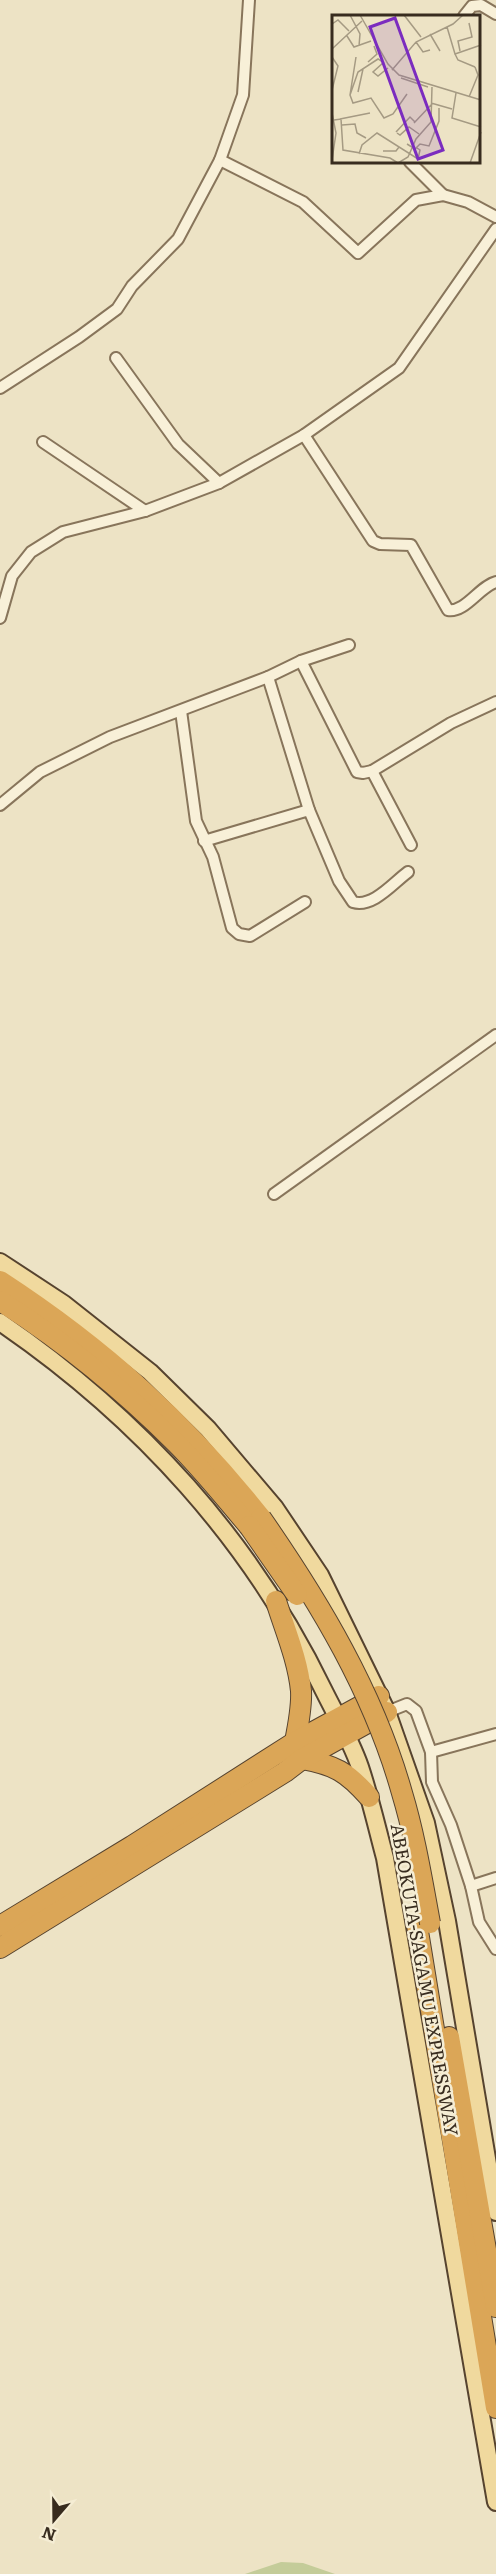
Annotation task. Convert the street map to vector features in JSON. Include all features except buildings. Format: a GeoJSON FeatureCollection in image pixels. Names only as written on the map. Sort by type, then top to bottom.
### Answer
{"type":"FeatureCollection","features":[{"type":"Feature","properties":{"kind":"highway","name":"ABEOKUTA-SAGAMU EXPRESSWAY"},"geometry":{"type":"LineString","coordinates":[[0,1281],[45,1311],[137,1384],[186,1430],[223,1471],[306,1608],[345,1683],[376,1757],[390,1798],[423,1924],[496,2307]]}},
{"type":"Feature","properties":{"kind":"highway","name":"ABEOKUTA-SAGAMU EXPRESSWAY"},"geometry":{"type":"LineString","coordinates":[[0,1301],[35,1323],[127,1398],[255,1522]]}},
{"type":"Feature","properties":{"kind":"highway"},"geometry":{"type":"LineString","coordinates":[[0,1948],[285,1772],[299,1750],[301,1691],[294,1659],[276,1601]]}},
{"type":"Feature","properties":{"kind":"highway"},"geometry":{"type":"LineString","coordinates":[[0,1926],[132,1846],[383,1704]]}},
{"type":"Feature","properties":{"kind":"highway"},"geometry":{"type":"LineString","coordinates":[[299,1750],[353,1778],[369,1797]]}},
{"type":"Feature","properties":{"kind":"highway","name":"ABEOKUTA-SAGAMU EXPRESSWAY"},"geometry":{"type":"LineString","coordinates":[[423,1924],[479,2356],[496,2408]]}},
{"type":"Feature","properties":{"kind":"main road"},"geometry":{"type":"LineString","coordinates":[[0,1262],[64,1304],[150,1372],[208,1429],[275,1508],[320,1575],[383,1704],[426,1823],[447,1921],[496,2212]]}},
{"type":"Feature","properties":{"kind":"main road"},"geometry":{"type":"LineString","coordinates":[[0,1322],[28,1341],[119,1416],[190,1487],[276,1601],[304,1649],[359,1764],[385,1858],[479,2356],[496,2502]]}},
{"type":"Feature","properties":{"kind":"street"},"geometry":{"type":"LineString","coordinates":[[0,388],[79,337],[117,309],[132,286],[178,239],[220,160],[243,95],[249,0]]}},
{"type":"Feature","properties":{"kind":"street"},"geometry":{"type":"LineString","coordinates":[[465,15],[472,6],[481,5],[496,14]]}},
{"type":"Feature","properties":{"kind":"street"},"geometry":{"type":"LineString","coordinates":[[220,160],[303,202],[358,253],[416,200],[443,195],[468,201],[496,217]]}},
{"type":"Feature","properties":{"kind":"street"},"geometry":{"type":"LineString","coordinates":[[412,164],[443,195]]}},
{"type":"Feature","properties":{"kind":"street"},"geometry":{"type":"LineString","coordinates":[[0,618],[12,576],[32,552],[63,532],[145,511],[219,483],[304,435],[399,368],[496,229]]}},
{"type":"Feature","properties":{"kind":"street"},"geometry":{"type":"LineString","coordinates":[[116,358],[178,444],[219,483]]}},
{"type":"Feature","properties":{"kind":"street"},"geometry":{"type":"LineString","coordinates":[[304,435],[373,541],[380,544],[411,545],[448,610],[456,610],[489,584],[496,582]]}},
{"type":"Feature","properties":{"kind":"street"},"geometry":{"type":"LineString","coordinates":[[43,442],[145,511]]}},
{"type":"Feature","properties":{"kind":"street"},"geometry":{"type":"LineString","coordinates":[[0,805],[40,771],[110,737],[268,677],[302,661],[349,645]]}},
{"type":"Feature","properties":{"kind":"street"},"geometry":{"type":"LineString","coordinates":[[302,661],[357,772],[372,771],[451,723],[496,702]]}},
{"type":"Feature","properties":{"kind":"street"},"geometry":{"type":"LineString","coordinates":[[268,677],[309,810],[339,880],[353,902],[369,903],[408,872]]}},
{"type":"Feature","properties":{"kind":"street"},"geometry":{"type":"LineString","coordinates":[[181,711],[196,821],[213,857],[232,928],[239,934],[250,936],[305,902]]}},
{"type":"Feature","properties":{"kind":"street"},"geometry":{"type":"LineString","coordinates":[[372,771],[411,845]]}},
{"type":"Feature","properties":{"kind":"street"},"geometry":{"type":"LineString","coordinates":[[204,841],[309,810]]}},
{"type":"Feature","properties":{"kind":"street"},"geometry":{"type":"LineString","coordinates":[[274,1194],[496,1035]]}},
{"type":"Feature","properties":{"kind":"street"},"geometry":{"type":"LineString","coordinates":[[383,1704],[407,1704],[416,1712],[431,1752],[432,1782],[451,1825],[471,1886],[479,1922],[496,1949]]}},
{"type":"Feature","properties":{"kind":"street"},"geometry":{"type":"LineString","coordinates":[[431,1752],[496,1734]]}},
{"type":"Feature","properties":{"kind":"street"},"geometry":{"type":"LineString","coordinates":[[471,1886],[496,1878]]}},
{"type":"Feature","properties":{"kind":"green space"},"geometry":{"type":"Polygon","coordinates":[[[281,2562],[303,2563],[335,2574],[245,2574],[281,2562]]]}}]}
